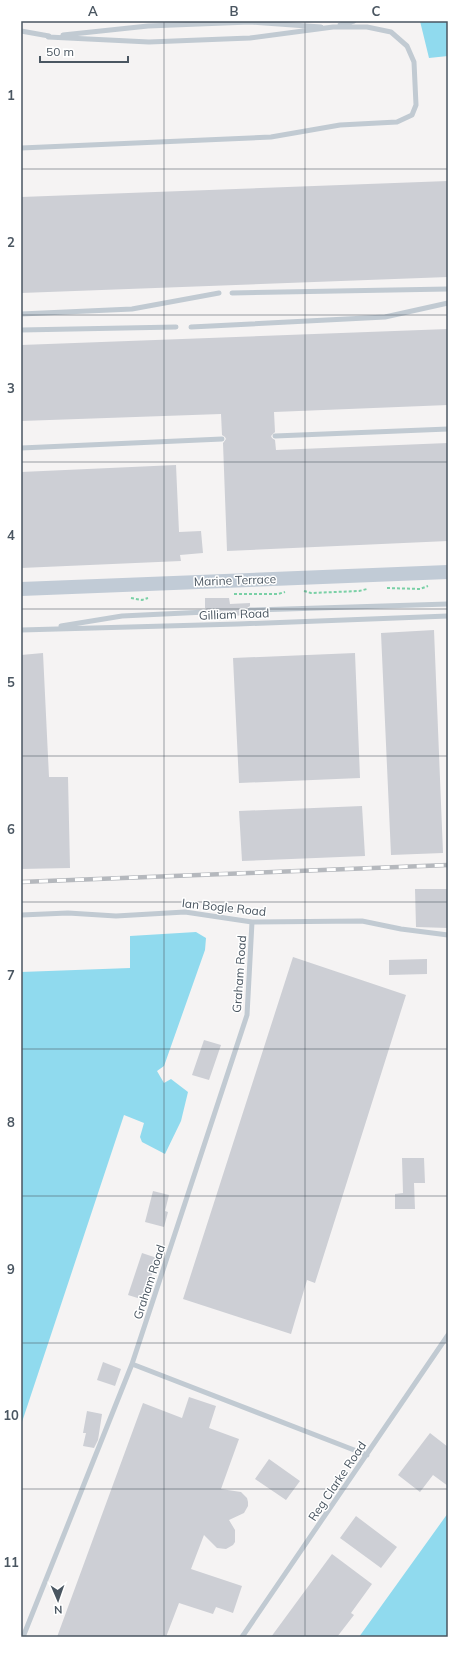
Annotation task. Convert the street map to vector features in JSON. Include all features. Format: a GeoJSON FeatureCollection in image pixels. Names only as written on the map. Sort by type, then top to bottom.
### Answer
{"type":"FeatureCollection","features":[{"type":"Feature","properties":{"kind":"main road","name":"Marine Terrace"},"geometry":{"type":"LineString","coordinates":[[21,589],[448,572]]}},
{"type":"Feature","properties":{"kind":"lane"},"geometry":{"type":"LineString","coordinates":[[21,32],[48,37],[149,42],[250,38],[332,27],[354,21]]}},
{"type":"Feature","properties":{"kind":"lane"},"geometry":{"type":"LineString","coordinates":[[21,148],[271,137],[340,125],[397,122],[412,115],[416,105],[414,62],[407,46],[391,32],[367,27],[332,27],[250,22],[148,26],[48,37]]}},
{"type":"Feature","properties":{"kind":"lane"},"geometry":{"type":"LineString","coordinates":[[232,293],[448,289]]}},
{"type":"Feature","properties":{"kind":"lane"},"geometry":{"type":"LineString","coordinates":[[21,314],[132,309],[219,293]]}},
{"type":"Feature","properties":{"kind":"lane"},"geometry":{"type":"LineString","coordinates":[[191,327],[385,317],[448,303]]}},
{"type":"Feature","properties":{"kind":"lane"},"geometry":{"type":"LineString","coordinates":[[21,330],[176,328]]}},
{"type":"Feature","properties":{"kind":"lane"},"geometry":{"type":"LineString","coordinates":[[275,436],[448,429]]}},
{"type":"Feature","properties":{"kind":"lane"},"geometry":{"type":"LineString","coordinates":[[21,448],[222,439]]}},
{"type":"Feature","properties":{"kind":"lane"},"geometry":{"type":"LineString","coordinates":[[250,610],[448,604]]}},
{"type":"Feature","properties":{"kind":"lane"},"geometry":{"type":"LineString","coordinates":[[43,628],[122,616],[206,612]]}},
{"type":"Feature","properties":{"kind":"lane","name":"Gilliam Road"},"geometry":{"type":"LineString","coordinates":[[21,630],[43,628],[238,624],[448,616]]}},
{"type":"Feature","properties":{"kind":"lane","name":"Ian Bogle Road"},"geometry":{"type":"LineString","coordinates":[[21,915],[68,912],[116,916],[185,912],[252,922],[362,921],[401,929],[448,935]]}},
{"type":"Feature","properties":{"kind":"lane","name":"Graham Road"},"geometry":{"type":"LineString","coordinates":[[23,1637],[132,1364],[247,1015],[252,922]]}},
{"type":"Feature","properties":{"kind":"lane","name":"Reg Clarke Road"},"geometry":{"type":"LineString","coordinates":[[242,1637],[448,1335]]}},
{"type":"Feature","properties":{"kind":"lane"},"geometry":{"type":"LineString","coordinates":[[132,1364],[367,1455]]}},
{"type":"Feature","properties":{"kind":"water"},"geometry":{"type":"Polygon","coordinates":[[[420,21],[448,21],[448,56],[429,58],[420,21]]]}},
{"type":"Feature","properties":{"kind":"water"},"geometry":{"type":"Polygon","coordinates":[[[196,932],[206,938],[205,950],[164,1066],[157,1071],[164,1083],[171,1079],[188,1092],[181,1121],[165,1154],[142,1142],[140,1137],[144,1123],[124,1115],[21,1425],[21,972],[130,968],[130,936],[196,932]]]}},
{"type":"Feature","properties":{"kind":"water"},"geometry":{"type":"Polygon","coordinates":[[[448,1513],[448,1637],[359,1637],[448,1513]]]}},
{"type":"Feature","properties":{"kind":"building"},"geometry":{"type":"Polygon","coordinates":[[[448,181],[448,277],[21,293],[21,197],[448,181]]]}},
{"type":"Feature","properties":{"kind":"building"},"geometry":{"type":"Polygon","coordinates":[[[448,329],[448,405],[274,412],[275,432],[271,436],[275,440],[276,450],[448,443],[448,541],[227,551],[223,443],[226,439],[222,435],[221,414],[21,421],[21,345],[448,329]]]}},
{"type":"Feature","properties":{"kind":"building"},"geometry":{"type":"Polygon","coordinates":[[[176,465],[179,532],[201,531],[203,553],[180,555],[181,561],[21,568],[21,472],[176,465]]]}},
{"type":"Feature","properties":{"kind":"building"},"geometry":{"type":"Polygon","coordinates":[[[205,598],[229,598],[230,604],[250,603],[250,606],[246,611],[250,615],[206,617],[210,612],[205,608],[205,598]]]}},
{"type":"Feature","properties":{"kind":"building"},"geometry":{"type":"Polygon","coordinates":[[[434,630],[443,853],[391,855],[381,633],[434,630]]]}},
{"type":"Feature","properties":{"kind":"building"},"geometry":{"type":"Polygon","coordinates":[[[43,653],[49,777],[68,777],[70,868],[21,869],[21,655],[43,653]]]}},
{"type":"Feature","properties":{"kind":"building"},"geometry":{"type":"Polygon","coordinates":[[[355,653],[360,778],[239,783],[233,658],[355,653]]]}},
{"type":"Feature","properties":{"kind":"building"},"geometry":{"type":"Polygon","coordinates":[[[362,806],[365,856],[242,861],[239,811],[362,806]]]}},
{"type":"Feature","properties":{"kind":"building"},"geometry":{"type":"Polygon","coordinates":[[[415,889],[448,889],[448,928],[416,927],[415,889]]]}},
{"type":"Feature","properties":{"kind":"building"},"geometry":{"type":"Polygon","coordinates":[[[293,957],[406,995],[315,1283],[307,1280],[291,1334],[183,1299],[293,957]]]}},
{"type":"Feature","properties":{"kind":"building"},"geometry":{"type":"Polygon","coordinates":[[[427,959],[427,974],[389,975],[389,960],[427,959]]]}},
{"type":"Feature","properties":{"kind":"building"},"geometry":{"type":"Polygon","coordinates":[[[204,1040],[221,1045],[209,1080],[192,1075],[204,1040]]]}},
{"type":"Feature","properties":{"kind":"building"},"geometry":{"type":"Polygon","coordinates":[[[402,1158],[424,1158],[425,1183],[414,1183],[415,1209],[395,1209],[395,1194],[403,1193],[402,1158]]]}},
{"type":"Feature","properties":{"kind":"building"},"geometry":{"type":"Polygon","coordinates":[[[153,1191],[169,1195],[165,1211],[168,1212],[164,1227],[145,1222],[153,1191]]]}},
{"type":"Feature","properties":{"kind":"building"},"geometry":{"type":"Polygon","coordinates":[[[142,1253],[157,1258],[144,1300],[128,1295],[142,1253]]]}},
{"type":"Feature","properties":{"kind":"building"},"geometry":{"type":"Polygon","coordinates":[[[103,1362],[121,1369],[115,1386],[97,1380],[103,1362]]]}},
{"type":"Feature","properties":{"kind":"building"},"geometry":{"type":"Polygon","coordinates":[[[189,1397],[216,1406],[209,1428],[239,1439],[221,1489],[241,1492],[247,1498],[248,1506],[244,1513],[229,1520],[235,1530],[235,1542],[226,1549],[217,1548],[204,1535],[191,1569],[242,1586],[233,1613],[216,1607],[213,1614],[179,1603],[166,1637],[57,1637],[143,1403],[182,1418],[189,1397]]]}},
{"type":"Feature","properties":{"kind":"building"},"geometry":{"type":"Polygon","coordinates":[[[87,1411],[102,1414],[98,1440],[94,1448],[83,1446],[86,1433],[83,1433],[87,1411]]]}},
{"type":"Feature","properties":{"kind":"building"},"geometry":{"type":"Polygon","coordinates":[[[430,1433],[448,1447],[448,1486],[433,1475],[420,1492],[398,1475],[430,1433]]]}},
{"type":"Feature","properties":{"kind":"building"},"geometry":{"type":"Polygon","coordinates":[[[269,1459],[300,1481],[286,1500],[255,1479],[269,1459]]]}},
{"type":"Feature","properties":{"kind":"building"},"geometry":{"type":"Polygon","coordinates":[[[356,1516],[397,1547],[381,1568],[340,1538],[356,1516]]]}},
{"type":"Feature","properties":{"kind":"building"},"geometry":{"type":"Polygon","coordinates":[[[332,1554],[372,1584],[351,1613],[354,1615],[337,1637],[271,1637],[332,1554]]]}},
{"type":"Feature","properties":{"kind":"railway"},"geometry":{"type":"LineString","coordinates":[[21,882],[448,865]]}}]}
